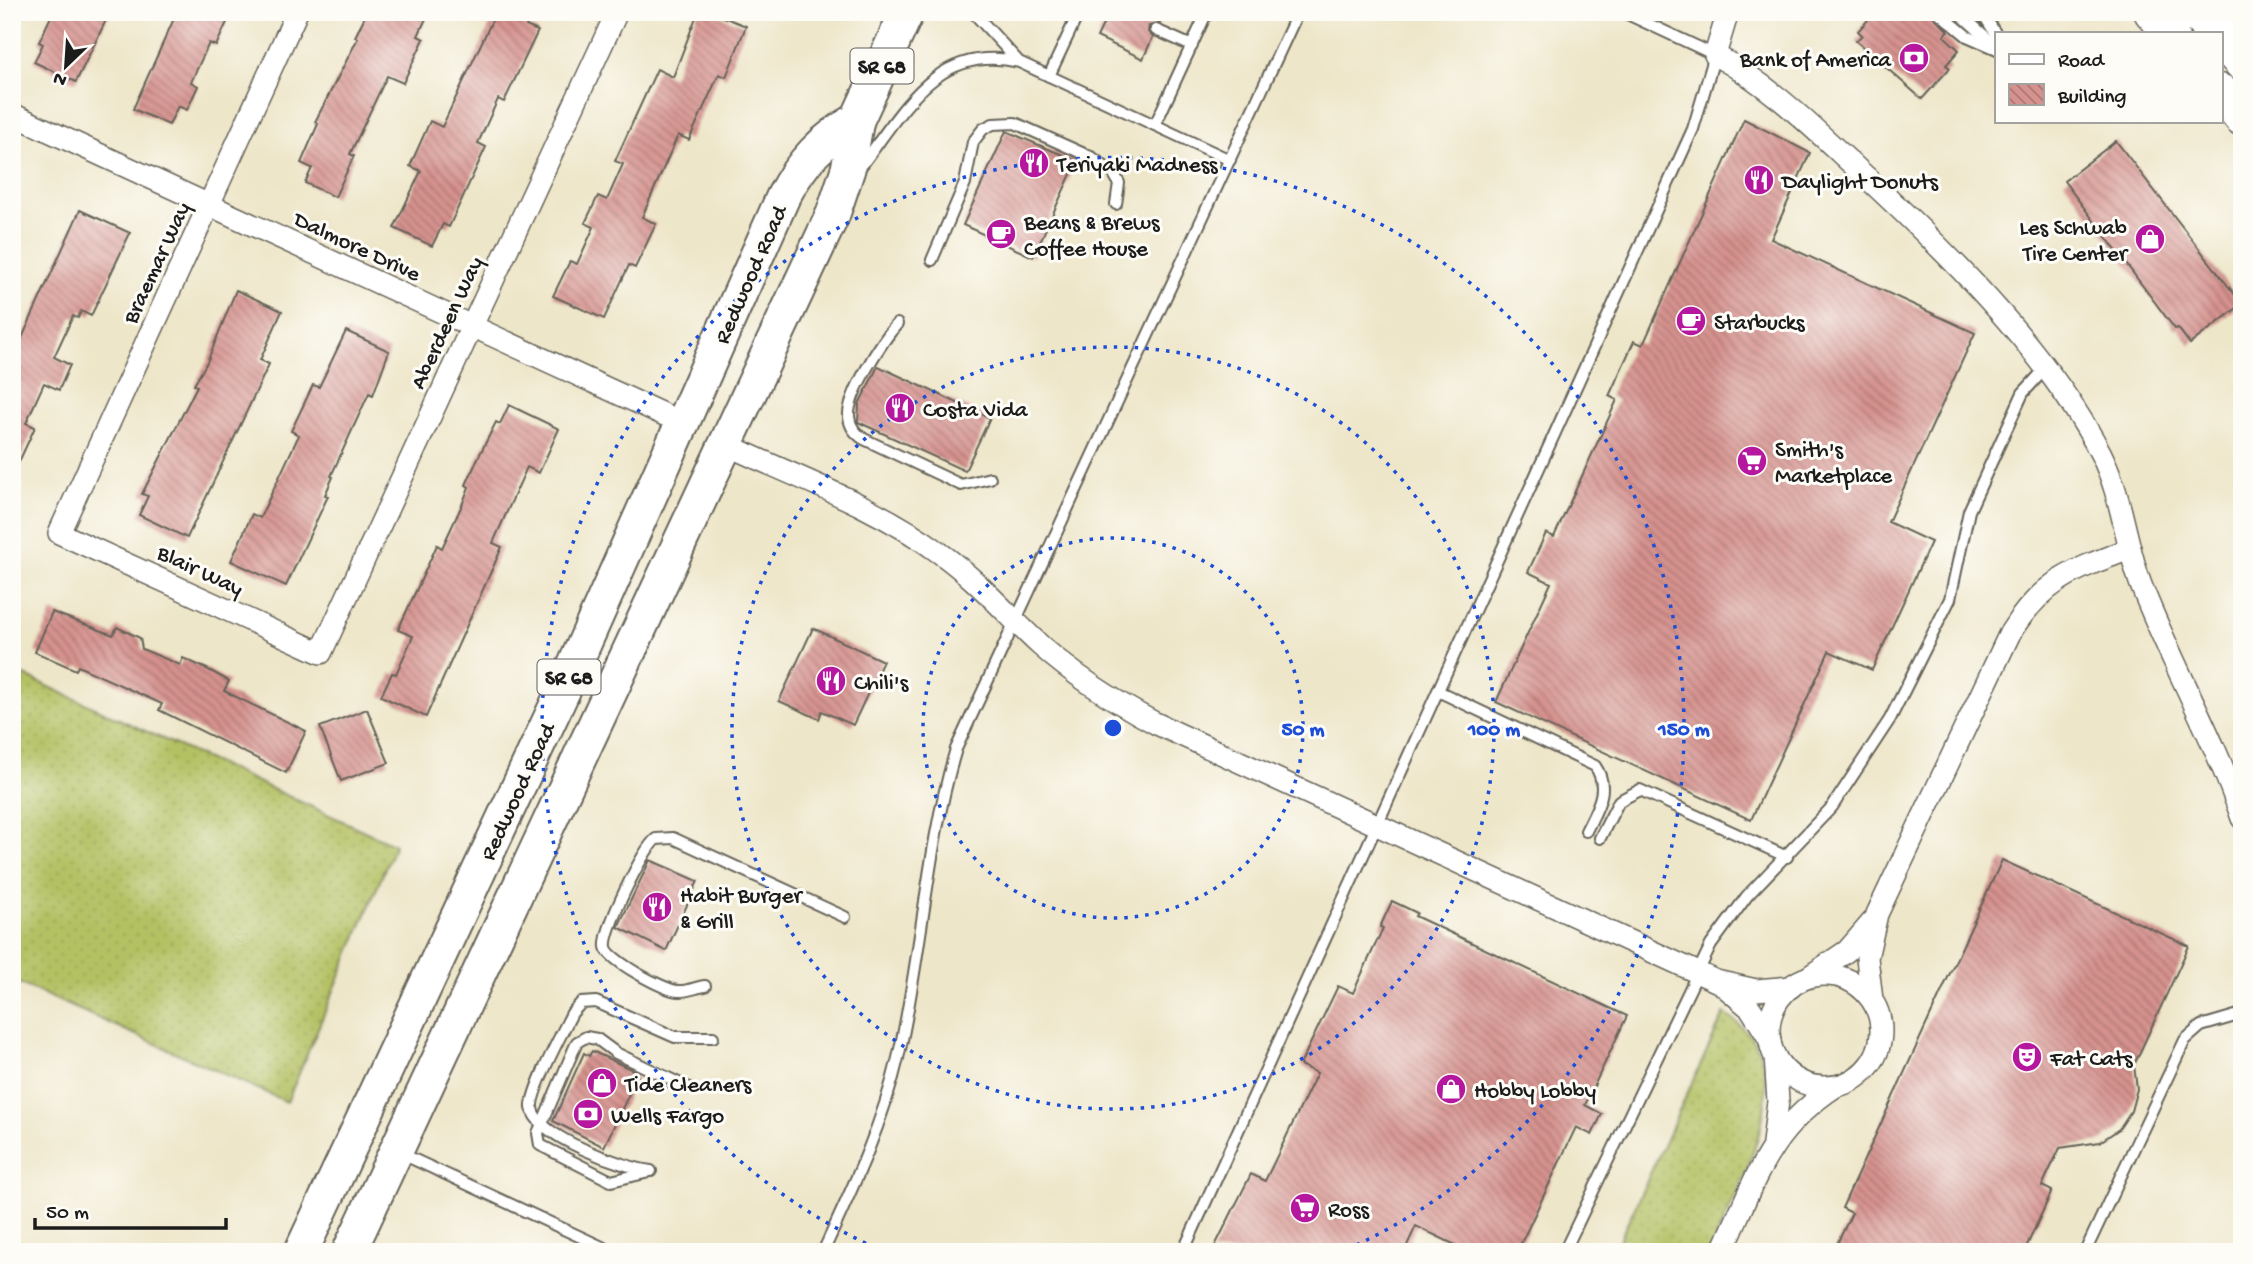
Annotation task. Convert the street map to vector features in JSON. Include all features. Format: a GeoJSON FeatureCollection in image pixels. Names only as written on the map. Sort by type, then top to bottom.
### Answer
{"type":"FeatureCollection","features":[{"type":"Feature","properties":{"kind":"highway"},"geometry":{"type":"LineString","coordinates":[[2152,12],[2170,32]]}},
{"type":"Feature","properties":{"kind":"highway"},"geometry":{"type":"LineString","coordinates":[[2195,12],[2213,32]]}},
{"type":"Feature","properties":{"kind":"highway"},"geometry":{"type":"LineString","coordinates":[[2231,12],[2242,25]]}},
{"type":"Feature","properties":{"kind":"highway"},"geometry":{"type":"LineString","coordinates":[[2222,41],[2242,63]]}},
{"type":"Feature","properties":{"kind":"highway"},"geometry":{"type":"LineString","coordinates":[[2222,93],[2242,118]]}},
{"type":"Feature","properties":{"kind":"main road","name":"Redwood Road"},"geometry":{"type":"LineString","coordinates":[[349,1252],[727,445],[841,192],[858,120],[907,12]]}},
{"type":"Feature","properties":{"kind":"main road","name":"Redwood Road"},"geometry":{"type":"LineString","coordinates":[[301,1252],[558,701],[794,175],[824,141],[858,120]]}},
{"type":"Feature","properties":{"kind":"street","name":"Braemar Way"},"geometry":{"type":"LineString","coordinates":[[59,533],[298,12]]}},
{"type":"Feature","properties":{"kind":"street","name":"Aberdeen Way"},"geometry":{"type":"LineString","coordinates":[[321,653],[617,12]]}},
{"type":"Feature","properties":{"kind":"street"},"geometry":{"type":"LineString","coordinates":[[1728,12],[1715,55],[1769,89],[1951,258],[2044,370],[2100,453],[2119,501],[2130,549],[2150,606],[2197,707],[2242,818]]}},
{"type":"Feature","properties":{"kind":"street","name":"Dalmore Drive"},"geometry":{"type":"LineString","coordinates":[[12,114],[682,424]]}},
{"type":"Feature","properties":{"kind":"street"},"geometry":{"type":"LineString","coordinates":[[727,445],[912,534],[966,572],[1062,664],[1120,705],[1716,981],[1756,990],[1825,975],[1843,978],[1860,987],[1872,1000]]}},
{"type":"Feature","properties":{"kind":"street","name":"Blair Way"},"geometry":{"type":"LineString","coordinates":[[59,533],[321,653]]}},
{"type":"Feature","properties":{"kind":"street"},"geometry":{"type":"LineString","coordinates":[[1722,1252],[1773,1143],[1804,1109],[1836,1086],[1861,1075],[1877,1053],[1881,1026],[1872,1000],[1867,958],[1877,914],[2022,613],[2037,596],[2066,574],[2130,549]]}},
{"type":"Feature","properties":{"kind":"street"},"geometry":{"type":"LineString","coordinates":[[1773,1143],[1778,1101],[1772,1047],[1773,1011],[1799,982],[1847,951],[1877,914]]}},
{"type":"Feature","properties":{"kind":"street"},"geometry":{"type":"LineString","coordinates":[[1716,981],[1751,1009],[1785,1069],[1799,1081],[1817,1086],[1836,1086]]}},
{"type":"Feature","properties":{"kind":"lane"},"geometry":{"type":"LineString","coordinates":[[973,12],[1000,46],[1019,62],[1230,160]]}},
{"type":"Feature","properties":{"kind":"lane"},"geometry":{"type":"LineString","coordinates":[[1049,76],[1079,12]]}},
{"type":"Feature","properties":{"kind":"lane"},"geometry":{"type":"LineString","coordinates":[[1155,125],[1208,12]]}},
{"type":"Feature","properties":{"kind":"lane"},"geometry":{"type":"LineString","coordinates":[[823,1252],[874,1138],[897,1062],[945,793],[956,749],[981,690],[1017,622],[1298,12]]}},
{"type":"Feature","properties":{"kind":"lane"},"geometry":{"type":"LineString","coordinates":[[1184,1252],[1685,149],[1715,55],[1623,12]]}},
{"type":"Feature","properties":{"kind":"lane"},"geometry":{"type":"LineString","coordinates":[[1649,24],[1655,12]]}},
{"type":"Feature","properties":{"kind":"lane"},"geometry":{"type":"LineString","coordinates":[[1938,12],[1966,36],[1995,47]]}},
{"type":"Feature","properties":{"kind":"lane"},"geometry":{"type":"LineString","coordinates":[[1958,12],[1995,46]]}},
{"type":"Feature","properties":{"kind":"lane"},"geometry":{"type":"LineString","coordinates":[[1982,12],[1995,33]]}},
{"type":"Feature","properties":{"kind":"lane"},"geometry":{"type":"LineString","coordinates":[[1156,30],[1192,46]]}},
{"type":"Feature","properties":{"kind":"lane"},"geometry":{"type":"LineString","coordinates":[[841,192],[926,83],[936,75],[974,59],[989,57],[1019,62]]}},
{"type":"Feature","properties":{"kind":"lane"},"geometry":{"type":"LineString","coordinates":[[932,260],[965,183],[973,142],[983,129],[993,124],[1015,123],[1105,166],[1119,183],[1116,204]]}},
{"type":"Feature","properties":{"kind":"lane"},"geometry":{"type":"LineString","coordinates":[[897,324],[878,346],[852,403],[849,418],[854,430],[864,439],[961,485],[990,478]]}},
{"type":"Feature","properties":{"kind":"lane"},"geometry":{"type":"LineString","coordinates":[[1564,1252],[1696,972],[1728,920],[1747,896],[1812,831],[1850,782],[1911,680],[1950,599],[1969,511],[2023,393],[2044,370]]}},
{"type":"Feature","properties":{"kind":"lane"},"geometry":{"type":"LineString","coordinates":[[1440,692],[1595,766],[1603,791],[1586,831]]}},
{"type":"Feature","properties":{"kind":"lane"},"geometry":{"type":"LineString","coordinates":[[1600,838],[1619,801],[1640,790],[1787,857]]}},
{"type":"Feature","properties":{"kind":"lane"},"geometry":{"type":"LineString","coordinates":[[705,986],[677,991],[616,962],[607,952],[607,934],[644,852],[656,839],[673,838],[845,917]]}},
{"type":"Feature","properties":{"kind":"lane"},"geometry":{"type":"LineString","coordinates":[[689,1088],[616,1053],[597,1039],[586,1037],[577,1042],[541,1125],[538,1139],[544,1149],[611,1181],[651,1171],[629,1168],[541,1125],[534,1116],[532,1099],[572,1013],[581,1003],[596,1002],[675,1037],[713,1037]]}},
{"type":"Feature","properties":{"kind":"lane"},"geometry":{"type":"LineString","coordinates":[[2085,1252],[2185,1040],[2201,1026],[2242,1014]]}},
{"type":"Feature","properties":{"kind":"lane"},"geometry":{"type":"LineString","coordinates":[[396,1151],[614,1252]]}},
{"type":"Feature","properties":{"kind":"lane"},"geometry":{"type":"LineString","coordinates":[[480,1252],[502,1252]]}},
{"type":"Feature","properties":{"kind":"green space"},"geometry":{"type":"Polygon","coordinates":[[[12,670],[395,845],[287,1102],[12,980],[12,670]]]}},
{"type":"Feature","properties":{"kind":"green space"},"geometry":{"type":"Polygon","coordinates":[[[1724,1014],[1750,1036],[1763,1063],[1766,1094],[1761,1127],[1736,1194],[1709,1252],[1614,1252],[1724,1014]]]}},
{"type":"Feature","properties":{"kind":"building"},"geometry":{"type":"Polygon","coordinates":[[[53,12],[110,12],[76,82],[34,62],[43,44],[39,42],[53,12]]]}},
{"type":"Feature","properties":{"kind":"building"},"geometry":{"type":"Polygon","coordinates":[[[177,12],[210,12],[228,20],[216,46],[209,43],[191,82],[198,86],[187,110],[178,106],[169,125],[133,109],[177,12]]]}},
{"type":"Feature","properties":{"kind":"building"},"geometry":{"type":"Polygon","coordinates":[[[367,12],[429,12],[418,36],[424,39],[403,83],[387,76],[350,154],[354,156],[335,197],[305,183],[312,168],[301,163],[318,124],[315,122],[358,38],[355,37],[367,12]]]}},
{"type":"Feature","properties":{"kind":"building"},"geometry":{"type":"Polygon","coordinates":[[[496,12],[532,12],[526,26],[538,31],[504,102],[498,99],[478,143],[486,147],[449,227],[443,224],[432,246],[394,228],[421,171],[410,166],[430,121],[442,127],[496,12]]]}},
{"type":"Feature","properties":{"kind":"building"},"geometry":{"type":"Polygon","coordinates":[[[698,12],[711,12],[746,26],[726,77],[719,74],[689,140],[678,135],[642,217],[656,224],[635,268],[629,265],[604,319],[553,296],[570,261],[577,264],[594,227],[585,223],[598,196],[607,200],[623,164],[615,161],[657,69],[673,77],[698,12]]]}},
{"type":"Feature","properties":{"kind":"building"},"geometry":{"type":"Polygon","coordinates":[[[1109,12],[1164,12],[1160,23],[1149,26],[1148,32],[1153,37],[1143,59],[1097,37],[1109,12]]]}},
{"type":"Feature","properties":{"kind":"building","name":"Bank of America"},"geometry":{"type":"Polygon","coordinates":[[[1875,12],[1930,12],[1948,31],[1944,36],[1959,50],[1946,65],[1950,68],[1922,99],[1856,41],[1862,35],[1858,31],[1875,12]]]}},
{"type":"Feature","properties":{"kind":"building","name":"Smith's Marketplace"},"geometry":{"type":"Polygon","coordinates":[[[1744,119],[1810,153],[1771,239],[1975,333],[1888,522],[1931,542],[1872,670],[1829,651],[1751,820],[1496,702],[1551,583],[1528,572],[1546,533],[1554,537],[1617,400],[1609,396],[1634,341],[1643,345],[1744,119]]]}},
{"type":"Feature","properties":{"kind":"building"},"geometry":{"type":"Polygon","coordinates":[[[1006,131],[1077,161],[1033,257],[963,225],[1006,131]]]}},
{"type":"Feature","properties":{"kind":"building","name":"Les Schwab Tire Center"},"geometry":{"type":"Polygon","coordinates":[[[2116,141],[2242,304],[2190,344],[2178,328],[2175,329],[2064,181],[2116,141]]]}},
{"type":"Feature","properties":{"kind":"building"},"geometry":{"type":"Polygon","coordinates":[[[80,210],[130,233],[91,316],[81,311],[78,318],[73,316],[54,357],[70,365],[59,390],[44,383],[26,423],[35,427],[12,477],[12,360],[80,210]]]}},
{"type":"Feature","properties":{"kind":"building"},"geometry":{"type":"Polygon","coordinates":[[[236,290],[282,311],[260,360],[269,364],[187,538],[139,515],[148,496],[142,494],[197,386],[194,385],[207,362],[236,290]]]}},
{"type":"Feature","properties":{"kind":"building"},"geometry":{"type":"Polygon","coordinates":[[[346,331],[389,351],[373,395],[369,393],[331,476],[333,477],[325,495],[328,496],[286,586],[231,561],[252,514],[260,518],[299,435],[291,431],[313,385],[319,387],[346,331]]]}},
{"type":"Feature","properties":{"kind":"building"},"geometry":{"type":"Polygon","coordinates":[[[878,366],[990,418],[965,471],[858,422],[859,404],[878,366]]]}},
{"type":"Feature","properties":{"kind":"building"},"geometry":{"type":"Polygon","coordinates":[[[509,405],[559,429],[539,473],[527,467],[493,543],[502,547],[426,717],[381,696],[392,673],[396,674],[413,636],[398,630],[437,545],[442,548],[462,505],[469,487],[466,485],[477,460],[496,422],[500,424],[509,405]]]}},
{"type":"Feature","properties":{"kind":"building"},"geometry":{"type":"Polygon","coordinates":[[[52,612],[113,635],[117,627],[140,638],[142,649],[180,665],[183,658],[207,669],[229,681],[224,691],[306,731],[286,773],[159,710],[162,704],[78,666],[76,670],[35,652],[52,612]]]}},
{"type":"Feature","properties":{"kind":"building","name":"Chili's"},"geometry":{"type":"Polygon","coordinates":[[[813,628],[883,661],[853,725],[822,711],[819,719],[779,701],[813,628]]]}},
{"type":"Feature","properties":{"kind":"building"},"geometry":{"type":"Polygon","coordinates":[[[367,709],[389,763],[341,781],[320,727],[367,709]]]}},
{"type":"Feature","properties":{"kind":"building","name":"Habit Burger & Grill"},"geometry":{"type":"Polygon","coordinates":[[[650,860],[698,881],[666,951],[618,927],[650,860]]]}},
{"type":"Feature","properties":{"kind":"building","name":"Fat Cats"},"geometry":{"type":"Polygon","coordinates":[[[2002,860],[2189,946],[2134,1065],[2137,1089],[2131,1111],[2119,1129],[2100,1142],[2060,1148],[2042,1186],[2052,1191],[2024,1252],[1833,1252],[1852,1213],[1842,1208],[2002,860]]]}},
{"type":"Feature","properties":{"kind":"building","name":"Hobby Lobby"},"geometry":{"type":"Polygon","coordinates":[[[1392,901],[1417,913],[1415,916],[1627,1016],[1585,1105],[1602,1114],[1592,1135],[1576,1127],[1517,1252],[1470,1252],[1416,1226],[1404,1252],[1212,1252],[1251,1174],[1265,1181],[1317,1073],[1300,1065],[1338,986],[1353,993],[1383,928],[1380,927],[1392,901]]]}},
{"type":"Feature","properties":{"kind":"building"},"geometry":{"type":"Polygon","coordinates":[[[592,1051],[635,1071],[638,1075],[604,1147],[553,1121],[584,1053],[589,1056],[592,1051]]]}},
{"type":"Feature","properties":{"kind":"place","name":"Bank of America"},"geometry":{"type":"Point","coordinates":[1914,58]}},
{"type":"Feature","properties":{"kind":"place","name":"Teriyaki Madness"},"geometry":{"type":"Point","coordinates":[1034,163]}},
{"type":"Feature","properties":{"kind":"place","name":"Daylight Donuts"},"geometry":{"type":"Point","coordinates":[1759,180]}},
{"type":"Feature","properties":{"kind":"place","name":"Beans & Brews Coffee House"},"geometry":{"type":"Point","coordinates":[1001,234]}},
{"type":"Feature","properties":{"kind":"place","name":"Les Schwab Tire Center"},"geometry":{"type":"Point","coordinates":[2150,239]}},
{"type":"Feature","properties":{"kind":"place","name":"Starbucks"},"geometry":{"type":"Point","coordinates":[1691,321]}},
{"type":"Feature","properties":{"kind":"place","name":"Costa Vida"},"geometry":{"type":"Point","coordinates":[900,408]}},
{"type":"Feature","properties":{"kind":"place","name":"Smith's Marketplace"},"geometry":{"type":"Point","coordinates":[1752,461]}},
{"type":"Feature","properties":{"kind":"place","name":"Chili's"},"geometry":{"type":"Point","coordinates":[831,681]}},
{"type":"Feature","properties":{"kind":"place","name":"Habit Burger & Grill"},"geometry":{"type":"Point","coordinates":[657,907]}},
{"type":"Feature","properties":{"kind":"place","name":"Fat Cats"},"geometry":{"type":"Point","coordinates":[2027,1057]}},
{"type":"Feature","properties":{"kind":"place","name":"Tide Cleaners"},"geometry":{"type":"Point","coordinates":[602,1083]}},
{"type":"Feature","properties":{"kind":"place","name":"Hobby Lobby"},"geometry":{"type":"Point","coordinates":[1451,1089]}},
{"type":"Feature","properties":{"kind":"place","name":"Wells Fargo"},"geometry":{"type":"Point","coordinates":[588,1114]}},
{"type":"Feature","properties":{"kind":"place","name":"Ross"},"geometry":{"type":"Point","coordinates":[1305,1208]}}]}
